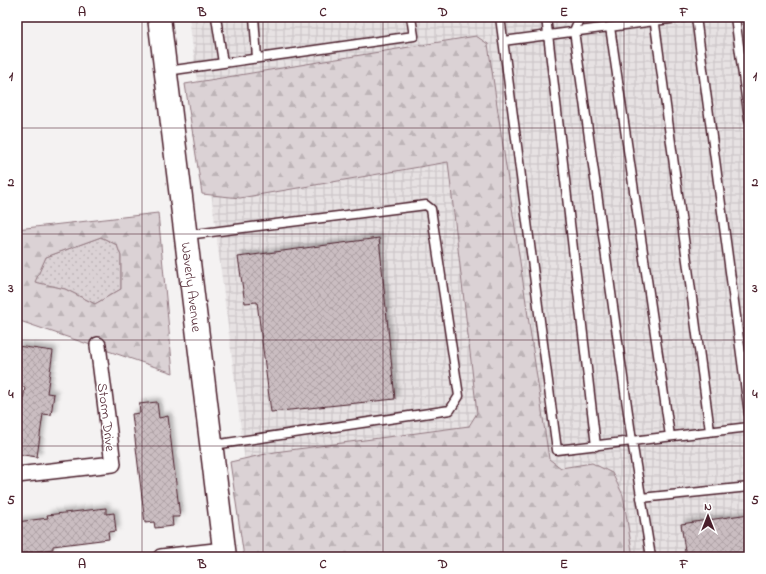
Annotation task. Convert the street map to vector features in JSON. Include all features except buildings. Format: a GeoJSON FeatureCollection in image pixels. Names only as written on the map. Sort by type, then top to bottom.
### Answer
{"type":"FeatureCollection","features":[{"type":"Feature","properties":{"kind":"street","name":"Waverly Avenue"},"geometry":{"type":"LineString","coordinates":[[159,17],[225,553]]}},
{"type":"Feature","properties":{"kind":"street","name":"Storm Drive"},"geometry":{"type":"LineString","coordinates":[[17,475],[113,464],[98,345]]}},
{"type":"Feature","properties":{"kind":"street"},"geometry":{"type":"LineString","coordinates":[[161,557],[225,553]]}},
{"type":"Feature","properties":{"kind":"lane"},"geometry":{"type":"LineString","coordinates":[[216,17],[223,63]]}},
{"type":"Feature","properties":{"kind":"lane"},"geometry":{"type":"LineString","coordinates":[[256,17],[257,58]]}},
{"type":"Feature","properties":{"kind":"lane"},"geometry":{"type":"LineString","coordinates":[[166,71],[414,36],[411,17]]}},
{"type":"Feature","properties":{"kind":"lane"},"geometry":{"type":"LineString","coordinates":[[500,17],[557,450],[749,426]]}},
{"type":"Feature","properties":{"kind":"lane"},"geometry":{"type":"LineString","coordinates":[[546,17],[596,446]]}},
{"type":"Feature","properties":{"kind":"lane"},"geometry":{"type":"LineString","coordinates":[[580,17],[574,31],[632,441],[651,557]]}},
{"type":"Feature","properties":{"kind":"lane"},"geometry":{"type":"LineString","coordinates":[[504,41],[548,36],[654,19],[685,17]]}},
{"type":"Feature","properties":{"kind":"lane"},"geometry":{"type":"LineString","coordinates":[[696,17],[749,414]]}},
{"type":"Feature","properties":{"kind":"lane"},"geometry":{"type":"LineString","coordinates":[[735,17],[749,119]]}},
{"type":"Feature","properties":{"kind":"lane"},"geometry":{"type":"LineString","coordinates":[[654,19],[710,431]]}},
{"type":"Feature","properties":{"kind":"lane"},"geometry":{"type":"LineString","coordinates":[[610,26],[670,436]]}},
{"type":"Feature","properties":{"kind":"lane"},"geometry":{"type":"LineString","coordinates":[[187,235],[426,205],[431,209],[459,396],[450,410],[211,445]]}},
{"type":"Feature","properties":{"kind":"lane"},"geometry":{"type":"LineString","coordinates":[[641,498],[749,488]]}},
{"type":"Feature","properties":{"kind":"shaded area"},"geometry":{"type":"Polygon","coordinates":[[[189,17],[749,17],[749,557],[257,557],[189,17]]]}},
{"type":"Feature","properties":{"kind":"green space"},"geometry":{"type":"Polygon","coordinates":[[[476,36],[488,44],[549,459],[561,468],[592,463],[612,473],[623,495],[633,557],[244,557],[230,462],[275,452],[469,426],[477,413],[448,162],[240,198],[202,194],[185,84],[476,36]]]}},
{"type":"Feature","properties":{"kind":"green space"},"geometry":{"type":"Polygon","coordinates":[[[158,213],[173,373],[17,320],[17,229],[158,213]],[[101,237],[46,257],[35,282],[65,289],[95,304],[121,289],[121,256],[117,245],[101,237]]]}},
{"type":"Feature","properties":{"kind":"green space"},"geometry":{"type":"Polygon","coordinates":[[[101,237],[117,245],[121,256],[121,289],[95,304],[65,289],[34,282],[46,257],[101,237]]]}}]}
